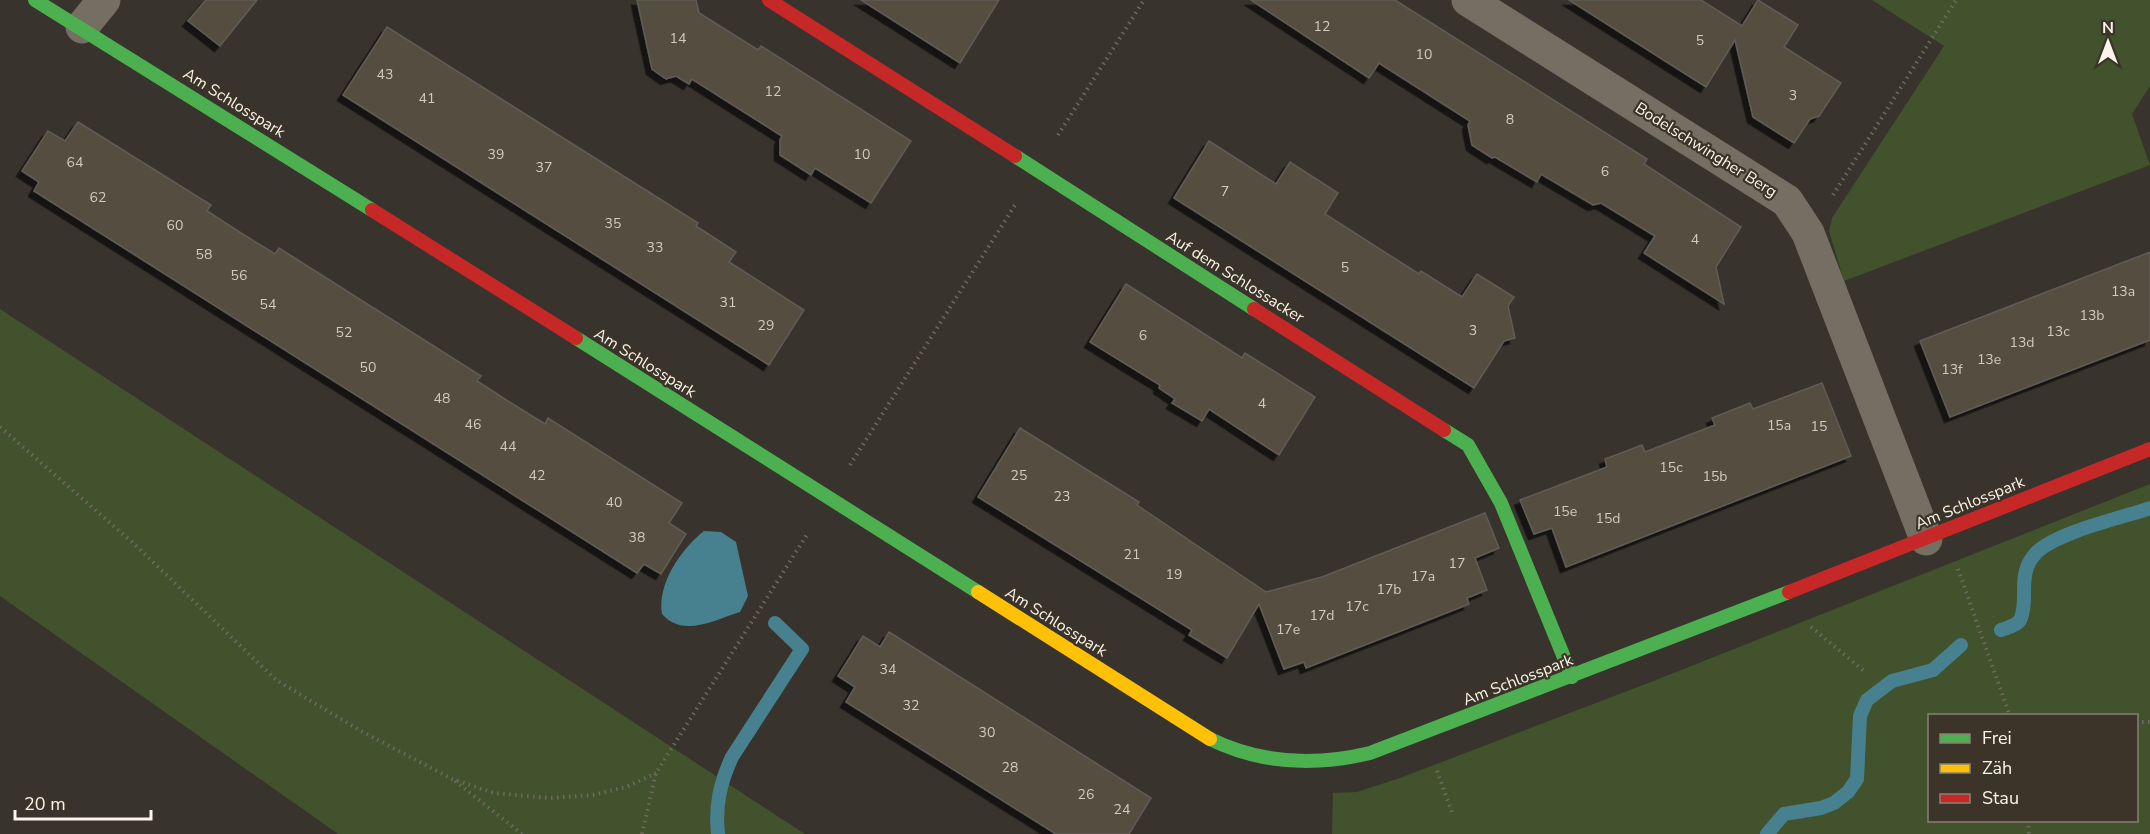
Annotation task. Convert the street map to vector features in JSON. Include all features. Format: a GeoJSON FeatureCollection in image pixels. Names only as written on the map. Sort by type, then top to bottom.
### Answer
{"type":"FeatureCollection","features":[{"type":"Feature","properties":{"kind":"street","name":"Am Schlosspark"},"geometry":{"type":"LineString","coordinates":[[35,0],[82,27],[1212,740],[1276,761],[1315,765],[1355,758],[1776,598],[2150,449]]}},
{"type":"Feature","properties":{"kind":"street"},"geometry":{"type":"LineString","coordinates":[[82,27],[104,0]]}},
{"type":"Feature","properties":{"kind":"street","name":"Auf dem Schlossacker"},"geometry":{"type":"LineString","coordinates":[[769,0],[1468,445],[1501,502],[1572,677]]}},
{"type":"Feature","properties":{"kind":"street","name":"Bodelschwingher Berg"},"geometry":{"type":"LineString","coordinates":[[1468,0],[1787,201],[1808,233],[1935,536]]}},
{"type":"Feature","properties":{"kind":"path"},"geometry":{"type":"LineString","coordinates":[[642,834],[656,773],[1144,0]]}},
{"type":"Feature","properties":{"kind":"path"},"geometry":{"type":"LineString","coordinates":[[1808,233],[1956,0]]}},
{"type":"Feature","properties":{"kind":"path"},"geometry":{"type":"LineString","coordinates":[[0,427],[132,542],[276,680],[361,731],[452,779],[494,793],[550,798],[593,795],[626,787],[656,773]]}},
{"type":"Feature","properties":{"kind":"path"},"geometry":{"type":"LineString","coordinates":[[1935,536],[2009,714]]}},
{"type":"Feature","properties":{"kind":"path"},"geometry":{"type":"LineString","coordinates":[[1776,598],[1864,671]]}},
{"type":"Feature","properties":{"kind":"path"},"geometry":{"type":"LineString","coordinates":[[452,779],[522,834]]}},
{"type":"Feature","properties":{"kind":"green space"},"geometry":{"type":"Polygon","coordinates":[[[1872,0],[2150,0],[2150,86],[2132,114],[2150,165],[1844,281],[1829,231],[1832,218],[1944,46],[1872,0]]]}},
{"type":"Feature","properties":{"kind":"green space"},"geometry":{"type":"Polygon","coordinates":[[[0,309],[805,834],[338,834],[0,596],[0,309]]]}},
{"type":"Feature","properties":{"kind":"green space"},"geometry":{"type":"Polygon","coordinates":[[[2150,484],[2150,834],[1332,834],[1333,793],[1357,792],[1400,778],[1656,680],[2150,484]]]}},
{"type":"Feature","properties":{"kind":"water"},"geometry":{"type":"Polygon","coordinates":[[[704,531],[721,532],[736,542],[748,596],[740,612],[699,625],[679,625],[662,614],[663,591],[679,557],[704,531]]]}},
{"type":"Feature","properties":{"kind":"building"},"geometry":{"type":"Polygon","coordinates":[[[206,0],[257,0],[220,46],[188,21],[206,0]]]}},
{"type":"Feature","properties":{"kind":"building"},"geometry":{"type":"Polygon","coordinates":[[[637,0],[696,0],[699,13],[758,50],[761,46],[911,141],[871,203],[815,168],[811,175],[780,155],[782,136],[692,79],[689,84],[676,76],[666,79],[652,69],[637,0]]]}},
{"type":"Feature","properties":{"kind":"building"},"geometry":{"type":"Polygon","coordinates":[[[861,0],[999,0],[960,63],[861,0]]]}},
{"type":"Feature","properties":{"kind":"building"},"geometry":{"type":"Polygon","coordinates":[[[1251,0],[1395,0],[1647,159],[1644,164],[1741,227],[1716,267],[1724,304],[1644,253],[1655,236],[1601,203],[1593,205],[1541,174],[1537,182],[1495,157],[1492,158],[1472,145],[1468,125],[1470,121],[1379,63],[1369,78],[1251,0]]]}},
{"type":"Feature","properties":{"kind":"building"},"geometry":{"type":"Polygon","coordinates":[[[1569,0],[1701,0],[1742,26],[1758,0],[1798,25],[1784,47],[1841,83],[1819,116],[1810,119],[1794,143],[1753,117],[1735,40],[1706,87],[1569,0]]]}},
{"type":"Feature","properties":{"kind":"building"},"geometry":{"type":"Polygon","coordinates":[[[387,27],[698,223],[696,226],[736,252],[729,262],[804,310],[769,365],[343,95],[387,27]]]}},
{"type":"Feature","properties":{"kind":"building"},"geometry":{"type":"Polygon","coordinates":[[[78,122],[211,205],[207,211],[241,233],[275,254],[279,248],[481,376],[477,381],[511,403],[545,424],[548,418],[682,503],[669,523],[686,534],[661,574],[644,564],[637,573],[34,191],[39,182],[22,171],[48,131],[65,141],[78,122]]]}},
{"type":"Feature","properties":{"kind":"building"},"geometry":{"type":"Polygon","coordinates":[[[1209,141],[1276,184],[1290,162],[1338,193],[1325,214],[1419,274],[1421,271],[1462,297],[1477,274],[1514,297],[1508,306],[1515,338],[1504,341],[1474,388],[1174,198],[1209,141]]]}},
{"type":"Feature","properties":{"kind":"building"},"geometry":{"type":"Polygon","coordinates":[[[2150,252],[2150,340],[1950,417],[1920,341],[2150,252]]]}},
{"type":"Feature","properties":{"kind":"building"},"geometry":{"type":"Polygon","coordinates":[[[1126,284],[1242,358],[1245,353],[1315,397],[1279,455],[1209,409],[1202,421],[1172,403],[1175,399],[1159,388],[1160,385],[1090,342],[1126,284]]]}},
{"type":"Feature","properties":{"kind":"building"},"geometry":{"type":"Polygon","coordinates":[[[1822,383],[1851,456],[1566,567],[1552,528],[1534,534],[1520,500],[1607,467],[1605,459],[1642,445],[1645,452],[1715,425],[1712,418],[1750,403],[1753,409],[1822,383]]]}},
{"type":"Feature","properties":{"kind":"building"},"geometry":{"type":"Polygon","coordinates":[[[1020,428],[1139,502],[1137,505],[1266,592],[1322,577],[1485,513],[1499,548],[1475,558],[1487,590],[1467,598],[1469,604],[1306,668],[1304,662],[1284,669],[1259,604],[1227,658],[1189,635],[1192,630],[978,497],[1020,428]]]}},
{"type":"Feature","properties":{"kind":"building"},"geometry":{"type":"Polygon","coordinates":[[[889,632],[1151,798],[1129,834],[1056,834],[846,702],[855,687],[838,676],[863,636],[880,647],[889,632]]]}},
{"type":"Feature","properties":{"kind":"waterway"},"geometry":{"type":"LineString","coordinates":[[2001,630],[2020,621],[2027,568],[2037,552],[2059,538],[2074,532],[2150,508]]}},
{"type":"Feature","properties":{"kind":"waterway"},"geometry":{"type":"LineString","coordinates":[[718,834],[719,795],[732,757],[802,649],[775,623]]}},
{"type":"Feature","properties":{"kind":"waterway"},"geometry":{"type":"LineString","coordinates":[[1767,834],[1784,814],[1821,808],[1834,803],[1848,792],[1857,779],[1860,716],[1867,700],[1892,681],[1933,670],[1961,645]]}},
{"type":"Feature","properties":{"kind":"traffic: fast"},"geometry":{"type":"LineString","coordinates":[[35,0],[372,210]]}},
{"type":"Feature","properties":{"kind":"traffic: fast"},"geometry":{"type":"LineString","coordinates":[[1015,156],[1254,309]]}},
{"type":"Feature","properties":{"kind":"traffic: fast"},"geometry":{"type":"LineString","coordinates":[[576,338],[978,592]]}},
{"type":"Feature","properties":{"kind":"traffic: fast"},"geometry":{"type":"LineString","coordinates":[[1444,430],[1468,445],[1501,503],[1572,677]]}},
{"type":"Feature","properties":{"kind":"traffic: fast"},"geometry":{"type":"LineString","coordinates":[[1210,739],[1249,754],[1289,760],[1329,760],[1370,753],[1789,592]]}},
{"type":"Feature","properties":{"kind":"traffic: slow"},"geometry":{"type":"LineString","coordinates":[[978,592],[1210,739]]}},
{"type":"Feature","properties":{"kind":"traffic: jam"},"geometry":{"type":"LineString","coordinates":[[769,0],[1015,156]]}},
{"type":"Feature","properties":{"kind":"traffic: jam"},"geometry":{"type":"LineString","coordinates":[[372,210],[576,338]]}},
{"type":"Feature","properties":{"kind":"traffic: jam"},"geometry":{"type":"LineString","coordinates":[[1254,309],[1444,430]]}},
{"type":"Feature","properties":{"kind":"traffic: jam"},"geometry":{"type":"LineString","coordinates":[[1789,592],[2150,449]]}}]}
